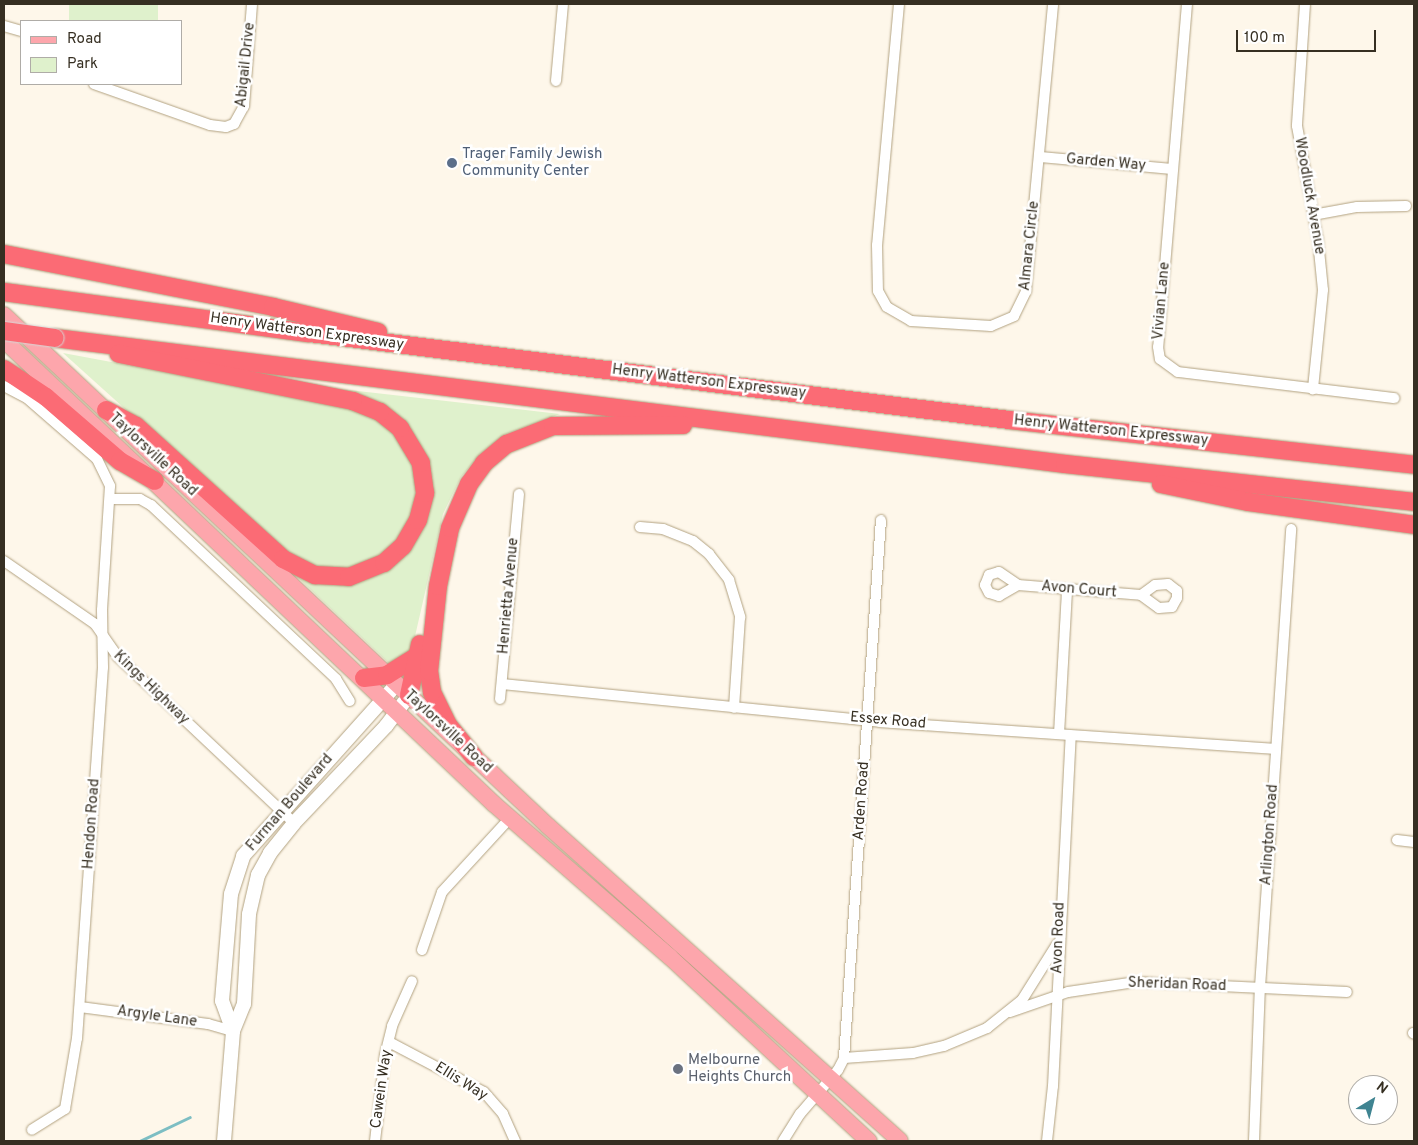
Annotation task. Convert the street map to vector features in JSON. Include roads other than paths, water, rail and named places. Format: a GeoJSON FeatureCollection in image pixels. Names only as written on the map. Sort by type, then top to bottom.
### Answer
{"type":"FeatureCollection","features":[{"type":"Feature","properties":{"kind":"highway"},"geometry":{"type":"LineString","coordinates":[[4,254],[273,307],[459,352]]}},
{"type":"Feature","properties":{"kind":"highway","name":"Henry Watterson Expressway"},"geometry":{"type":"LineString","coordinates":[[8,292],[459,352],[1414,465]]}},
{"type":"Feature","properties":{"kind":"highway"},"geometry":{"type":"LineString","coordinates":[[4,332],[1065,464],[1414,502]]}},
{"type":"Feature","properties":{"kind":"highway"},"geometry":{"type":"LineString","coordinates":[[62,339],[144,362],[372,408],[400,428],[418,455],[425,493],[418,520],[403,546],[384,563],[349,577],[315,575],[283,559],[136,426],[106,410]]}},
{"type":"Feature","properties":{"kind":"highway"},"geometry":{"type":"LineString","coordinates":[[4,369],[46,397],[120,461],[155,481]]}},
{"type":"Feature","properties":{"kind":"highway"},"geometry":{"type":"LineString","coordinates":[[474,757],[448,724],[430,682],[429,657],[438,586],[450,528],[462,496],[484,463],[518,439],[553,426],[570,423],[751,426]]}},
{"type":"Feature","properties":{"kind":"highway"},"geometry":{"type":"LineString","coordinates":[[1065,464],[1249,502],[1414,525]]}},
{"type":"Feature","properties":{"kind":"highway"},"geometry":{"type":"LineString","coordinates":[[398,685],[417,656],[425,622],[438,586]]}},
{"type":"Feature","properties":{"kind":"highway"},"geometry":{"type":"LineString","coordinates":[[398,685],[417,656]]}},
{"type":"Feature","properties":{"kind":"highway"},"geometry":{"type":"LineString","coordinates":[[364,678],[378,679],[398,685]]}},
{"type":"Feature","properties":{"kind":"main road","name":"Taylorsville Road"},"geometry":{"type":"LineString","coordinates":[[4,315],[474,757],[900,1141]]}},
{"type":"Feature","properties":{"kind":"main road","name":"Taylorsville Road"},"geometry":{"type":"LineString","coordinates":[[4,340],[511,817],[670,957],[869,1141]]}},
{"type":"Feature","properties":{"kind":"street","name":"Abigail Drive"},"geometry":{"type":"LineString","coordinates":[[97,85],[210,125],[226,127],[234,124],[244,106],[252,4]]}},
{"type":"Feature","properties":{"kind":"street"},"geometry":{"type":"LineString","coordinates":[[556,80],[563,4]]}},
{"type":"Feature","properties":{"kind":"street","name":"Almara Circle"},"geometry":{"type":"LineString","coordinates":[[899,4],[876,276],[878,291],[886,307],[911,321],[983,326],[999,325],[1014,316],[1023,300],[1027,283],[1053,4]]}},
{"type":"Feature","properties":{"kind":"street","name":"Vivian Lane"},"geometry":{"type":"LineString","coordinates":[[1187,4],[1158,348],[1160,359],[1178,372],[1394,398]]}},
{"type":"Feature","properties":{"kind":"street","name":"Woodluck Avenue"},"geometry":{"type":"LineString","coordinates":[[1305,4],[1297,126],[1313,215],[1323,290],[1313,389]]}},
{"type":"Feature","properties":{"kind":"street"},"geometry":{"type":"LineString","coordinates":[[4,26],[20,31]]}},
{"type":"Feature","properties":{"kind":"street","name":"Garden Way"},"geometry":{"type":"LineString","coordinates":[[1040,157],[1172,169]]}},
{"type":"Feature","properties":{"kind":"street"},"geometry":{"type":"LineString","coordinates":[[1313,215],[1357,207],[1406,206]]}},
{"type":"Feature","properties":{"kind":"street","name":"Hendon Road"},"geometry":{"type":"LineString","coordinates":[[4,386],[28,400],[97,458],[107,474],[110,499],[101,638],[104,667],[80,1007],[65,1109],[32,1130]]}},
{"type":"Feature","properties":{"kind":"street","name":"Henrietta Avenue"},"geometry":{"type":"LineString","coordinates":[[500,699],[519,494]]}},
{"type":"Feature","properties":{"kind":"street"},"geometry":{"type":"LineString","coordinates":[[110,499],[140,499],[151,505],[336,679],[350,701]]}},
{"type":"Feature","properties":{"kind":"street","name":"Arden Road"},"geometry":{"type":"LineString","coordinates":[[783,1141],[817,1094],[831,1079],[844,1058],[881,520]]}},
{"type":"Feature","properties":{"kind":"street"},"geometry":{"type":"LineString","coordinates":[[640,527],[663,529],[693,541],[710,554],[729,580],[740,617],[734,708]]}},
{"type":"Feature","properties":{"kind":"street","name":"Arlington Road"},"geometry":{"type":"LineString","coordinates":[[1254,1141],[1260,987],[1291,529]]}},
{"type":"Feature","properties":{"kind":"street","name":"Kings Highway"},"geometry":{"type":"LineString","coordinates":[[4,561],[94,624],[101,638],[118,658],[294,823]]}},
{"type":"Feature","properties":{"kind":"street","name":"Avon Court"},"geometry":{"type":"LineString","coordinates":[[1018,585],[1141,595]]}},
{"type":"Feature","properties":{"kind":"street"},"geometry":{"type":"LineString","coordinates":[[1059,734],[1068,590]]}},
{"type":"Feature","properties":{"kind":"street","name":"Essex Road"},"geometry":{"type":"LineString","coordinates":[[502,684],[868,720],[1275,749]]}},
{"type":"Feature","properties":{"kind":"street","name":"Furman Boulevard"},"geometry":{"type":"LineString","coordinates":[[233,1031],[222,1001],[236,872],[243,856],[280,811],[384,697],[398,685]]}},
{"type":"Feature","properties":{"kind":"street","name":"Furman Boulevard"},"geometry":{"type":"LineString","coordinates":[[224,1141],[233,1031],[244,1004],[254,886],[270,853],[294,823],[398,711],[398,685]]}},
{"type":"Feature","properties":{"kind":"street","name":"Avon Road"},"geometry":{"type":"LineString","coordinates":[[1047,1141],[1071,735]]}},
{"type":"Feature","properties":{"kind":"street"},"geometry":{"type":"LineString","coordinates":[[422,950],[442,892],[511,817]]}},
{"type":"Feature","properties":{"kind":"street"},"geometry":{"type":"LineString","coordinates":[[1397,840],[1414,842]]}},
{"type":"Feature","properties":{"kind":"street","name":"Sheridan Road"},"geometry":{"type":"LineString","coordinates":[[844,1058],[900,1055],[944,1046],[987,1028],[1010,1012],[1033,985],[1058,941]]}},
{"type":"Feature","properties":{"kind":"street","name":"Cawein Way"},"geometry":{"type":"LineString","coordinates":[[375,1141],[382,1066],[412,981]]}},
{"type":"Feature","properties":{"kind":"street","name":"Sheridan Road"},"geometry":{"type":"LineString","coordinates":[[1010,1012],[1057,995],[1136,982],[1347,992]]}},
{"type":"Feature","properties":{"kind":"street","name":"Argyle Lane"},"geometry":{"type":"LineString","coordinates":[[80,1007],[208,1024],[233,1031]]}},
{"type":"Feature","properties":{"kind":"street","name":"Ellis Way"},"geometry":{"type":"LineString","coordinates":[[389,1042],[484,1092],[503,1114],[514,1141]]}},
{"type":"Feature","properties":{"kind":"waterway"},"geometry":{"type":"LineString","coordinates":[[140,1141],[190,1117]]}},
{"type":"Feature","properties":{"kind":"place","name":"Trager Family Jewish Community Center"},"geometry":{"type":"Point","coordinates":[452,163]}},
{"type":"Feature","properties":{"kind":"place","name":"Melbourne Heights Church"},"geometry":{"type":"Point","coordinates":[678,1069]}}]}
